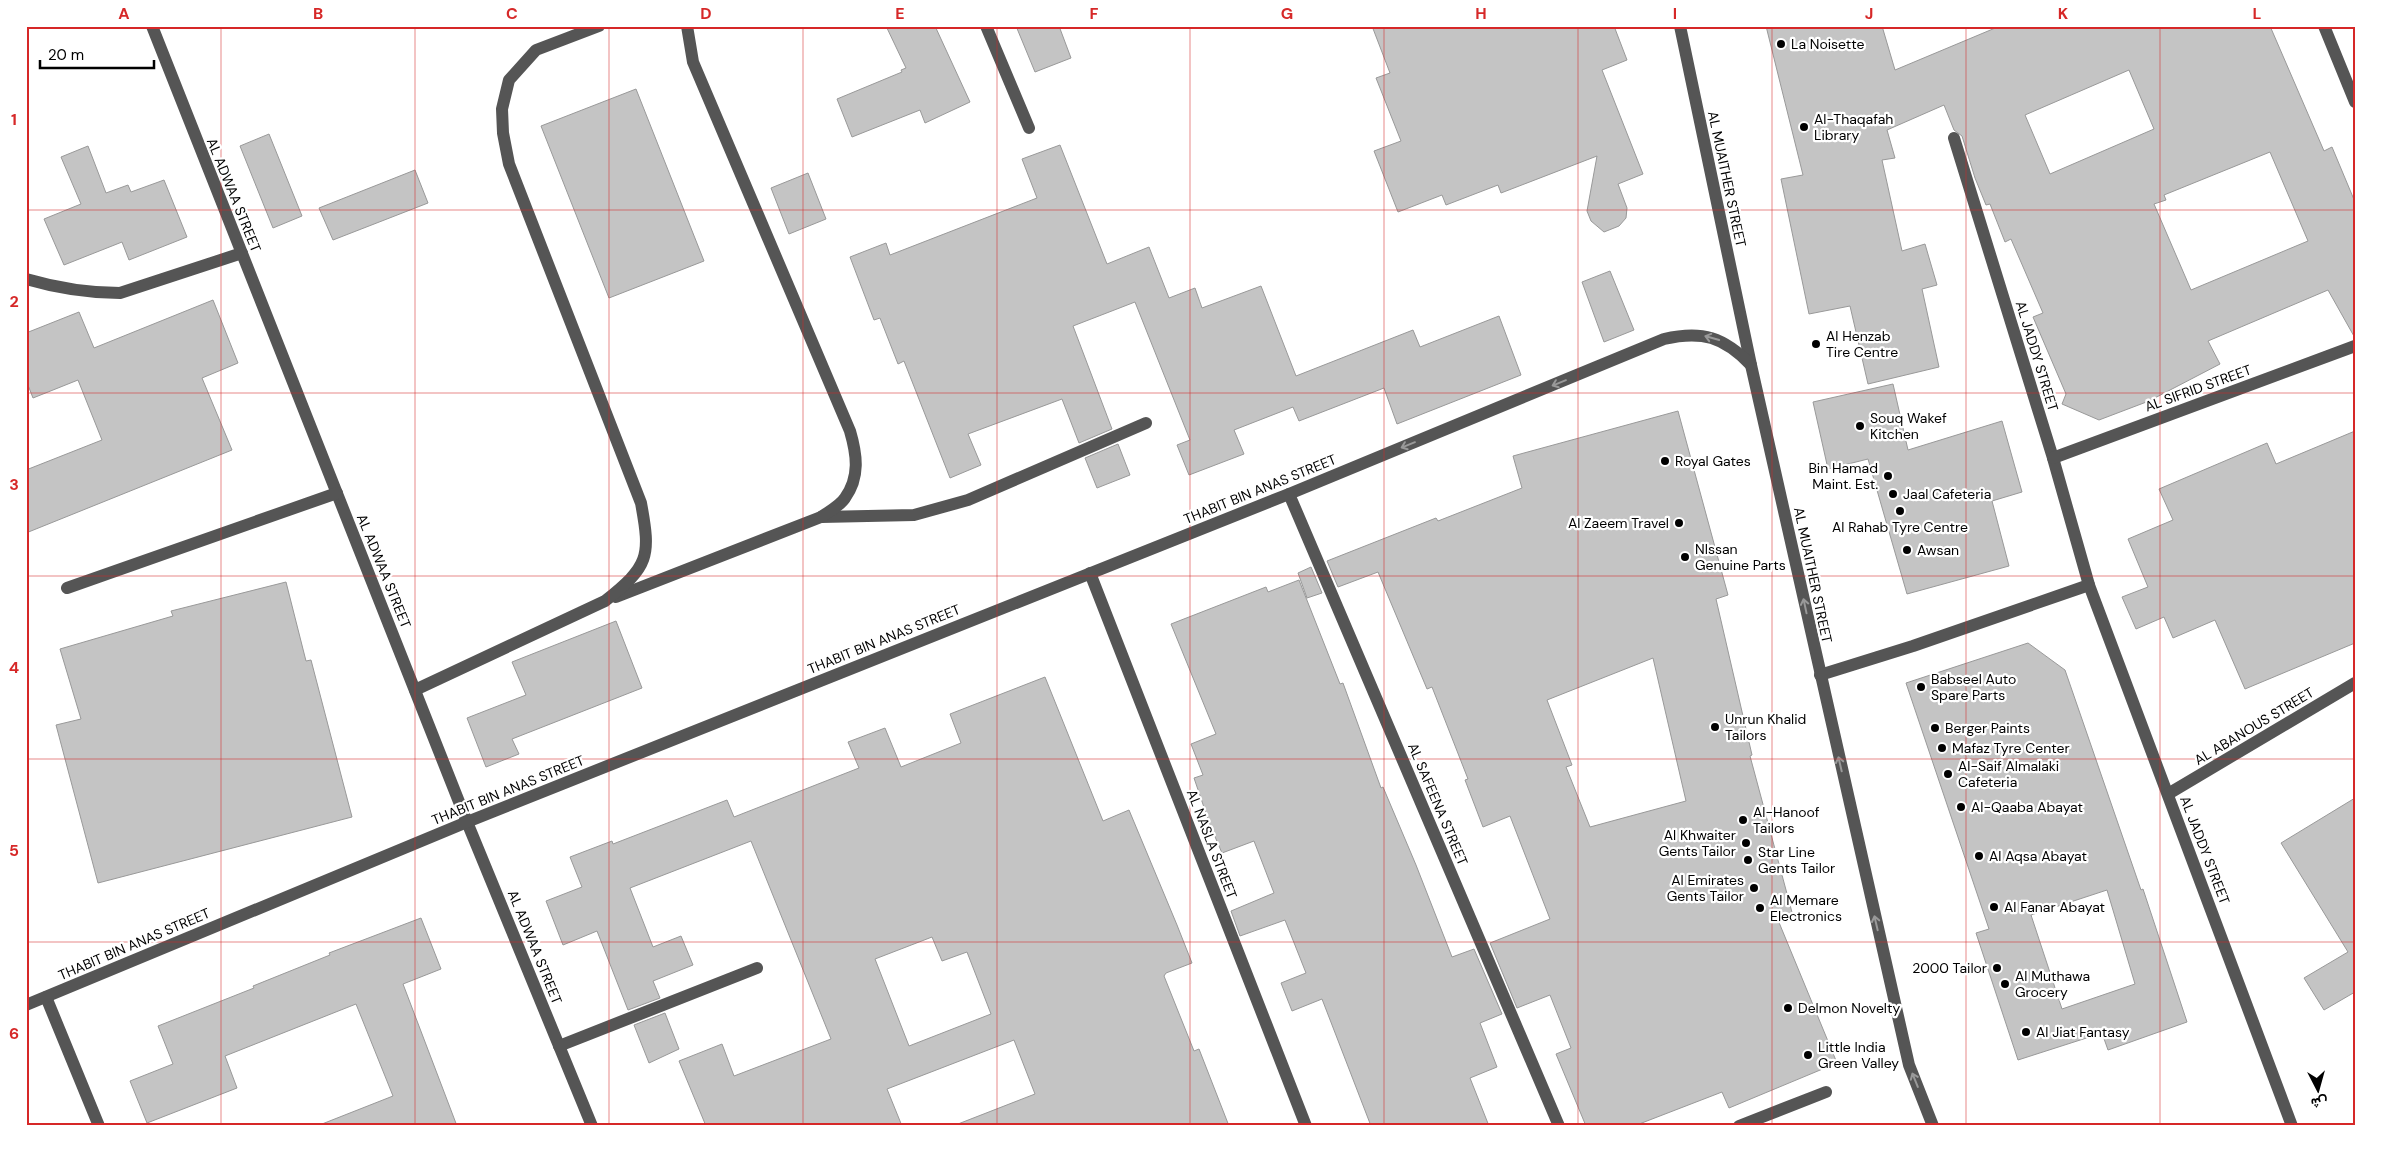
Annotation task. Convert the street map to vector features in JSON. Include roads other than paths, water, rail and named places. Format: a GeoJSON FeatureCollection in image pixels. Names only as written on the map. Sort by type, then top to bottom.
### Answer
{"type":"FeatureCollection","features":[{"type":"Feature","properties":{"kind":"street","name":"AL ADWAA STREET"},"geometry":{"type":"LineString","coordinates":[[152,26],[467,822],[592,1126]]}},
{"type":"Feature","properties":{"kind":"street"},"geometry":{"type":"LineString","coordinates":[[599,26],[536,50],[508,80],[502,109],[503,133],[509,164],[641,502],[648,540],[643,560],[629,581],[605,601]]}},
{"type":"Feature","properties":{"kind":"street"},"geometry":{"type":"LineString","coordinates":[[415,690],[605,601],[821,517],[845,499],[855,478],[857,455],[850,431],[693,62],[687,26]]}},
{"type":"Feature","properties":{"kind":"street"},"geometry":{"type":"LineString","coordinates":[[986,26],[1029,128]]}},
{"type":"Feature","properties":{"kind":"street"},"geometry":{"type":"LineString","coordinates":[[2324,26],[2355,102]]}},
{"type":"Feature","properties":{"kind":"street","name":"AL MUAITHER STREET"},"geometry":{"type":"LineString","coordinates":[[1683,30],[1751,365],[1820,675],[1909,1065],[1933,1126]]}},
{"type":"Feature","properties":{"kind":"street","name":"AL JADDY STREET"},"geometry":{"type":"LineString","coordinates":[[1954,138],[2053,458],[2089,584],[2292,1126]]}},
{"type":"Feature","properties":{"kind":"street"},"geometry":{"type":"LineString","coordinates":[[26,278],[54,287],[99,293],[120,293],[242,254]]}},
{"type":"Feature","properties":{"kind":"street","name":"THABIT BIN ANAS STREET"},"geometry":{"type":"LineString","coordinates":[[26,1005],[467,822],[1288,494],[1664,340],[1683,335],[1702,335],[1721,341],[1738,351],[1751,365]]}},
{"type":"Feature","properties":{"kind":"street","name":"AL SIFRID STREET"},"geometry":{"type":"LineString","coordinates":[[2053,458],[2355,346]]}},
{"type":"Feature","properties":{"kind":"street"},"geometry":{"type":"LineString","coordinates":[[821,517],[914,515],[968,500],[1146,423]]}},
{"type":"Feature","properties":{"kind":"street"},"geometry":{"type":"LineString","coordinates":[[67,588],[337,493]]}},
{"type":"Feature","properties":{"kind":"street","name":"AL SAFEENA STREET"},"geometry":{"type":"LineString","coordinates":[[1288,494],[1559,1126]]}},
{"type":"Feature","properties":{"kind":"street","name":"AL NASLA STREET"},"geometry":{"type":"LineString","coordinates":[[1090,573],[1306,1126]]}},
{"type":"Feature","properties":{"kind":"street"},"geometry":{"type":"LineString","coordinates":[[1820,675],[1913,646],[2089,584]]}},
{"type":"Feature","properties":{"kind":"street","name":"AL ABANOUS STREET"},"geometry":{"type":"LineString","coordinates":[[2168,794],[2355,683]]}},
{"type":"Feature","properties":{"kind":"street"},"geometry":{"type":"LineString","coordinates":[[559,1046],[757,968]]}},
{"type":"Feature","properties":{"kind":"street"},"geometry":{"type":"LineString","coordinates":[[46,997],[99,1126]]}},
{"type":"Feature","properties":{"kind":"street"},"geometry":{"type":"LineString","coordinates":[[1739,1126],[1826,1092]]}},
{"type":"Feature","properties":{"kind":"place","name":"La Noisette"},"geometry":{"type":"Point","coordinates":[1781,44]}},
{"type":"Feature","properties":{"kind":"place","name":"Al-Thaqafah Library"},"geometry":{"type":"Point","coordinates":[1804,127]}},
{"type":"Feature","properties":{"kind":"place","name":"Al Henzab Tire Centre"},"geometry":{"type":"Point","coordinates":[1816,344]}},
{"type":"Feature","properties":{"kind":"place","name":"Souq Wakef Kitchen"},"geometry":{"type":"Point","coordinates":[1860,426]}},
{"type":"Feature","properties":{"kind":"place","name":"Royal Gates"},"geometry":{"type":"Point","coordinates":[1665,461]}},
{"type":"Feature","properties":{"kind":"place","name":"Bin Hamad Maint. Est."},"geometry":{"type":"Point","coordinates":[1888,476]}},
{"type":"Feature","properties":{"kind":"place","name":"Jaal Cafeteria"},"geometry":{"type":"Point","coordinates":[1893,494]}},
{"type":"Feature","properties":{"kind":"place","name":"Al Rahab Tyre Centre"},"geometry":{"type":"Point","coordinates":[1900,511]}},
{"type":"Feature","properties":{"kind":"place","name":"Al Zaeem Travel"},"geometry":{"type":"Point","coordinates":[1679,523]}},
{"type":"Feature","properties":{"kind":"place","name":"Awsan"},"geometry":{"type":"Point","coordinates":[1907,550]}},
{"type":"Feature","properties":{"kind":"place","name":"NIssan Genuine Parts"},"geometry":{"type":"Point","coordinates":[1685,557]}},
{"type":"Feature","properties":{"kind":"place","name":"Babseel Auto Spare Parts"},"geometry":{"type":"Point","coordinates":[1921,687]}},
{"type":"Feature","properties":{"kind":"place","name":"Unrun Khalid Tailors"},"geometry":{"type":"Point","coordinates":[1715,727]}},
{"type":"Feature","properties":{"kind":"place","name":"Berger Paints"},"geometry":{"type":"Point","coordinates":[1935,728]}},
{"type":"Feature","properties":{"kind":"place","name":"Mafaz Tyre Center"},"geometry":{"type":"Point","coordinates":[1942,748]}},
{"type":"Feature","properties":{"kind":"place","name":"Al-Saif Almalaki Cafeteria"},"geometry":{"type":"Point","coordinates":[1948,774]}},
{"type":"Feature","properties":{"kind":"place","name":"Al-Qaaba Abayat"},"geometry":{"type":"Point","coordinates":[1961,807]}},
{"type":"Feature","properties":{"kind":"place","name":"Al-Hanoof Tailors"},"geometry":{"type":"Point","coordinates":[1743,820]}},
{"type":"Feature","properties":{"kind":"place","name":"Al Khwaiter Gents Tailor"},"geometry":{"type":"Point","coordinates":[1746,843]}},
{"type":"Feature","properties":{"kind":"place","name":"Al Aqsa Abayat"},"geometry":{"type":"Point","coordinates":[1979,856]}},
{"type":"Feature","properties":{"kind":"place","name":"Star Line Gents Tailor"},"geometry":{"type":"Point","coordinates":[1748,860]}},
{"type":"Feature","properties":{"kind":"place","name":"Al Emirates Gents Tailor"},"geometry":{"type":"Point","coordinates":[1754,888]}},
{"type":"Feature","properties":{"kind":"place","name":"Al Fanar Abayat"},"geometry":{"type":"Point","coordinates":[1994,907]}},
{"type":"Feature","properties":{"kind":"place","name":"Al Memare Electronics"},"geometry":{"type":"Point","coordinates":[1760,908]}},
{"type":"Feature","properties":{"kind":"place","name":"2000 Tailor"},"geometry":{"type":"Point","coordinates":[1997,968]}},
{"type":"Feature","properties":{"kind":"place","name":"Al Muthawa Grocery"},"geometry":{"type":"Point","coordinates":[2005,984]}},
{"type":"Feature","properties":{"kind":"place","name":"Delmon Novelty"},"geometry":{"type":"Point","coordinates":[1788,1008]}},
{"type":"Feature","properties":{"kind":"place","name":"Al Jiat Fantasy"},"geometry":{"type":"Point","coordinates":[2026,1032]}},
{"type":"Feature","properties":{"kind":"place","name":"Little India Green Valley"},"geometry":{"type":"Point","coordinates":[1808,1055]}}]}
